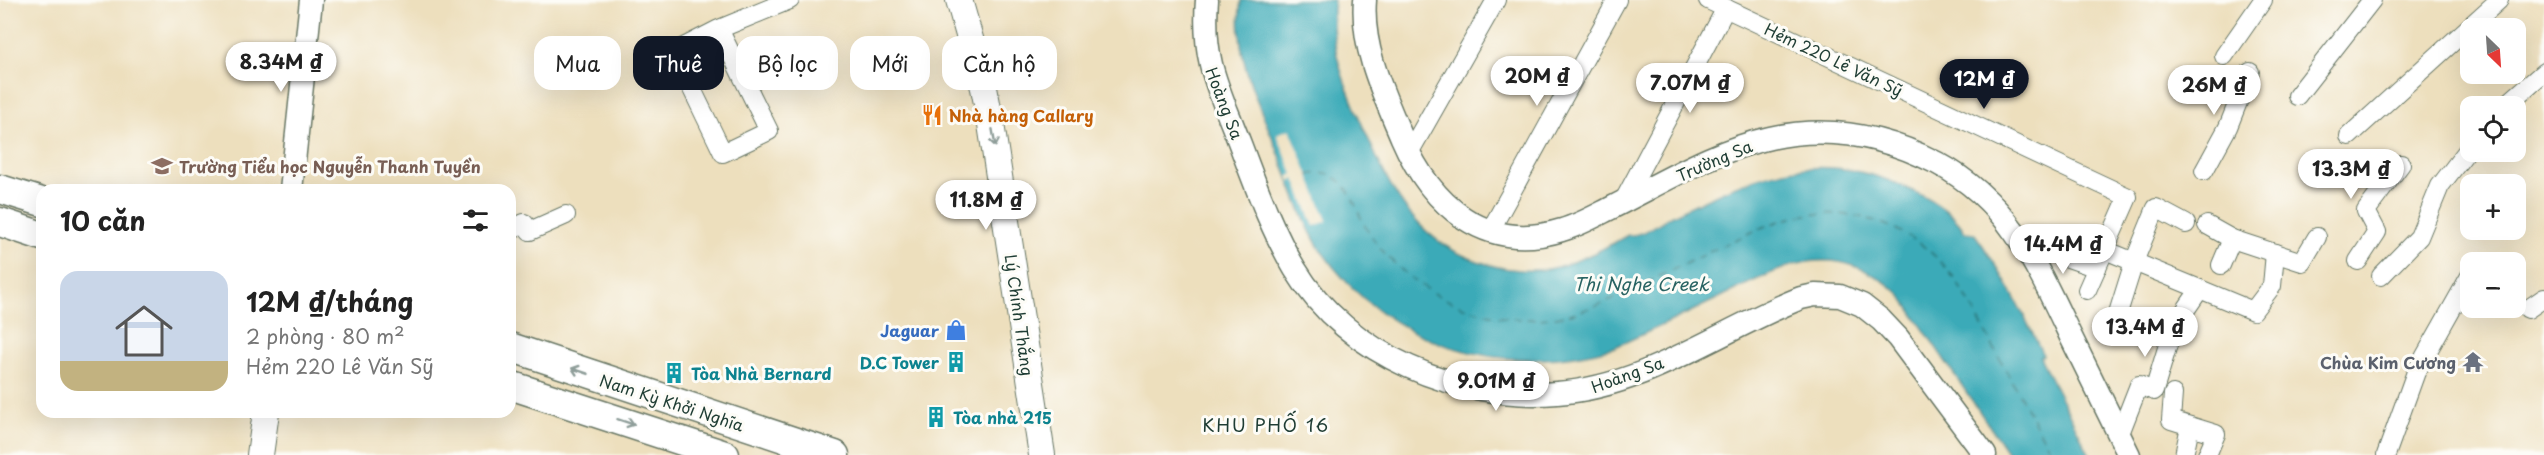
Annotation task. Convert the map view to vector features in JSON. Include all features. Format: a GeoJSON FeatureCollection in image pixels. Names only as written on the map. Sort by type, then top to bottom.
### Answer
{"type":"FeatureCollection","features":[{"type":"Feature","properties":{"kind":"main road","name":"Lý Chính Thắng"},"geometry":{"type":"LineString","coordinates":[[960,0],[984,88],[993,134],[1042,455]]}},
{"type":"Feature","properties":{"kind":"main road"},"geometry":{"type":"LineString","coordinates":[[0,189],[36,200]]}},
{"type":"Feature","properties":{"kind":"main road"},"geometry":{"type":"LineString","coordinates":[[0,222],[36,234]]}},
{"type":"Feature","properties":{"kind":"main road","name":"Nam Kỳ Khởi Nghĩa"},"geometry":{"type":"LineString","coordinates":[[516,349],[835,455]]}},
{"type":"Feature","properties":{"kind":"main road","name":"Nam Kỳ Khởi Nghĩa"},"geometry":{"type":"LineString","coordinates":[[516,387],[725,455]]}},
{"type":"Feature","properties":{"kind":"main road"},"geometry":{"type":"LineString","coordinates":[[260,455],[265,418]]}},
{"type":"Feature","properties":{"kind":"street"},"geometry":{"type":"LineString","coordinates":[[292,184],[311,0]]}},
{"type":"Feature","properties":{"kind":"street"},"geometry":{"type":"LineString","coordinates":[[719,29],[769,131],[723,153],[674,52],[719,29],[790,0]]}},
{"type":"Feature","properties":{"kind":"street","name":"Hoàng Sa"},"geometry":{"type":"LineString","coordinates":[[1207,0],[1206,42],[1213,78],[1278,237],[1299,275],[1320,302],[1341,322],[1383,353],[1431,375],[1463,386],[1518,393],[1558,393],[1598,387],[1631,377],[1801,298],[1815,295],[1840,296],[1862,305],[1890,329],[1985,455]]}},
{"type":"Feature","properties":{"kind":"street","name":"Trường Sa"},"geometry":{"type":"LineString","coordinates":[[1365,0],[1364,22],[1368,46],[1409,153],[1424,181],[1447,207],[1490,231],[1525,236],[1563,230],[1704,162],[1748,144],[1810,132],[1844,133],[1879,140],[1904,148],[1953,172],[2000,211],[2030,255],[2124,445]]}},
{"type":"Feature","properties":{"kind":"street"},"geometry":{"type":"LineString","coordinates":[[1409,153],[1496,0]]}},
{"type":"Feature","properties":{"kind":"street"},"geometry":{"type":"LineString","coordinates":[[1490,231],[1617,0]]}},
{"type":"Feature","properties":{"kind":"street","name":"Hẻm 220 Lê Văn Sỹ"},"geometry":{"type":"LineString","coordinates":[[1708,0],[2128,197],[2087,290]]}},
{"type":"Feature","properties":{"kind":"street"},"geometry":{"type":"LineString","coordinates":[[2224,56],[2263,0]]}},
{"type":"Feature","properties":{"kind":"street"},"geometry":{"type":"LineString","coordinates":[[2297,96],[2372,0]]}},
{"type":"Feature","properties":{"kind":"street"},"geometry":{"type":"LineString","coordinates":[[2349,136],[2499,0]]}},
{"type":"Feature","properties":{"kind":"street"},"geometry":{"type":"LineString","coordinates":[[1623,202],[1726,8]]}},
{"type":"Feature","properties":{"kind":"street"},"geometry":{"type":"LineString","coordinates":[[2204,171],[2228,128],[2250,72]]}},
{"type":"Feature","properties":{"kind":"street"},"geometry":{"type":"LineString","coordinates":[[2516,96],[2544,72]]}},
{"type":"Feature","properties":{"kind":"street"},"geometry":{"type":"LineString","coordinates":[[2381,276],[2419,237],[2440,186],[2460,160]]}},
{"type":"Feature","properties":{"kind":"street"},"geometry":{"type":"LineString","coordinates":[[2358,261],[2377,232],[2366,210],[2401,164]]}},
{"type":"Feature","properties":{"kind":"street"},"geometry":{"type":"LineString","coordinates":[[2118,313],[2134,262],[2156,208],[2186,224]]}},
{"type":"Feature","properties":{"kind":"street"},"geometry":{"type":"LineString","coordinates":[[516,227],[524,223],[530,231],[566,215]]}},
{"type":"Feature","properties":{"kind":"street"},"geometry":{"type":"LineString","coordinates":[[2207,225],[2232,239],[2302,262],[2317,237]]}},
{"type":"Feature","properties":{"kind":"street"},"geometry":{"type":"LineString","coordinates":[[2221,265],[2232,239]]}},
{"type":"Feature","properties":{"kind":"street"},"geometry":{"type":"LineString","coordinates":[[2072,243],[2101,257]]}},
{"type":"Feature","properties":{"kind":"street"},"geometry":{"type":"LineString","coordinates":[[2030,255],[2048,251],[2134,262],[2253,311],[2272,286],[2276,253]]}},
{"type":"Feature","properties":{"kind":"street"},"geometry":{"type":"LineString","coordinates":[[2124,445],[2139,385],[2154,391],[2173,328],[2200,289]]}},
{"type":"Feature","properties":{"kind":"street"},"geometry":{"type":"LineString","coordinates":[[2386,455],[2416,372],[2460,294]]}},
{"type":"Feature","properties":{"kind":"street"},"geometry":{"type":"LineString","coordinates":[[2528,309],[2544,298]]}},
{"type":"Feature","properties":{"kind":"street"},"geometry":{"type":"LineString","coordinates":[[2173,394],[2171,420],[2216,434],[2207,455]]}},
{"type":"Feature","properties":{"kind":"street"},"geometry":{"type":"LineString","coordinates":[[2184,455],[2190,426]]}},
{"type":"Feature","properties":{"kind":"water","name":"Thi Nghe Creek"},"geometry":{"type":"Polygon","coordinates":[[[1241,0],[1334,0],[1336,51],[1345,83],[1375,154],[1397,196],[1426,231],[1444,245],[1490,265],[1515,270],[1532,270],[1549,269],[1567,264],[1628,235],[1646,231],[1702,201],[1757,178],[1783,171],[1839,168],[1869,174],[1900,185],[1928,199],[1953,216],[1965,232],[1974,233],[1994,262],[2028,323],[2043,355],[2040,357],[2090,455],[2009,455],[1899,293],[1875,276],[1853,266],[1832,261],[1791,266],[1769,274],[1615,347],[1573,356],[1532,359],[1491,356],[1451,347],[1414,332],[1379,310],[1347,283],[1320,249],[1306,224],[1248,74],[1240,38],[1241,0]]]}},
{"type":"Feature","properties":{"kind":"pier"},"geometry":{"type":"Polygon","coordinates":[[[1290,129],[1327,221],[1314,226],[1295,179],[1290,181],[1288,177],[1293,174],[1277,134],[1290,129]]]}},
{"type":"Feature","properties":{"kind":"ferry route"},"geometry":{"type":"LineString","coordinates":[[1308,175],[1325,174],[1340,181],[1348,191],[1364,225],[1379,247],[1407,275],[1423,286],[1458,305],[1496,316],[1518,319],[1556,317],[1592,307],[1728,243],[1786,219],[1816,214],[1837,214],[1878,222],[1915,240],[1931,253],[1953,277],[2053,455]]}},
{"type":"Feature","properties":{"kind":"place","name":"Nhà hàng Callary"},"geometry":{"type":"Point","coordinates":[932,115]}},
{"type":"Feature","properties":{"kind":"place","name":"Trường Tiểu học Nguyễn Thanh Tuyền"},"geometry":{"type":"Point","coordinates":[162,166]}},
{"type":"Feature","properties":{"kind":"place","name":"Jaguar"},"geometry":{"type":"Point","coordinates":[956,330]}},
{"type":"Feature","properties":{"kind":"place","name":"D.C Tower"},"geometry":{"type":"Point","coordinates":[956,362]}},
{"type":"Feature","properties":{"kind":"place","name":"Chùa Kim Cương"},"geometry":{"type":"Point","coordinates":[2473,362]}},
{"type":"Feature","properties":{"kind":"place","name":"Tòa Nhà Bernard"},"geometry":{"type":"Point","coordinates":[674,373]}},
{"type":"Feature","properties":{"kind":"place","name":"Tòa nhà 215"},"geometry":{"type":"Point","coordinates":[936,417]}},
{"type":"Feature","properties":{"kind":"district","name":"KHU PHỐ 16"},"geometry":{"type":"Point","coordinates":[1266,424]}}]}
